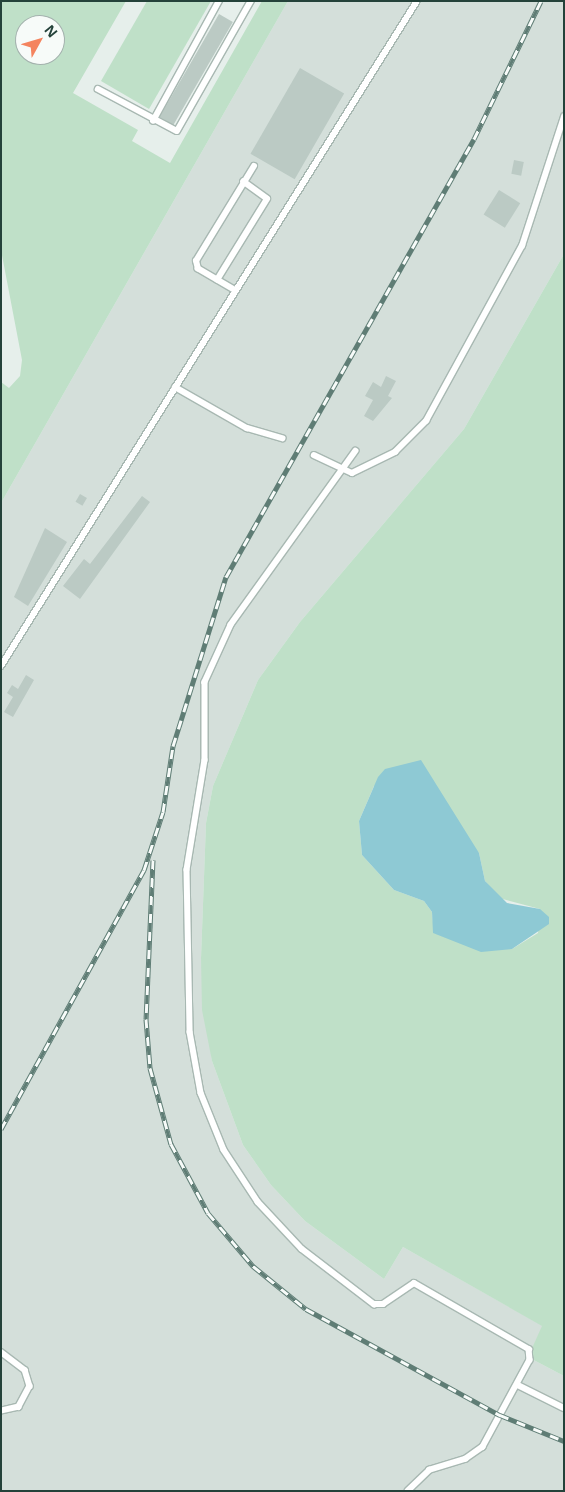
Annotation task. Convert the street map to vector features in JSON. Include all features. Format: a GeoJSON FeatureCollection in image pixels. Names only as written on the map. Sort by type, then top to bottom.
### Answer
{"type":"FeatureCollection","features":[{"type":"Feature","properties":{"kind":"lane"},"geometry":{"type":"LineString","coordinates":[[153,121],[220,1]]}},
{"type":"Feature","properties":{"kind":"lane"},"geometry":{"type":"LineString","coordinates":[[98,89],[171,131],[179,129],[251,1]]}},
{"type":"Feature","properties":{"kind":"lane"},"geometry":{"type":"LineString","coordinates":[[1,666],[417,1]]}},
{"type":"Feature","properties":{"kind":"lane"},"geometry":{"type":"LineString","coordinates":[[314,455],[342,472],[352,473],[395,452],[426,421],[522,246],[564,117]]}},
{"type":"Feature","properties":{"kind":"lane"},"geometry":{"type":"LineString","coordinates":[[236,291],[198,270],[196,261],[254,166]]}},
{"type":"Feature","properties":{"kind":"lane"},"geometry":{"type":"LineString","coordinates":[[217,280],[267,200],[244,182]]}},
{"type":"Feature","properties":{"kind":"lane"},"geometry":{"type":"LineString","coordinates":[[175,388],[247,428],[283,438]]}},
{"type":"Feature","properties":{"kind":"lane"},"geometry":{"type":"LineString","coordinates":[[356,451],[231,625],[205,682],[205,760],[191,828],[186,893],[190,1032],[196,1072],[210,1118],[234,1168],[291,1238],[374,1304],[383,1304],[414,1283],[525,1344],[530,1360],[484,1447],[466,1459],[430,1470],[408,1491]]}},
{"type":"Feature","properties":{"kind":"lane"},"geometry":{"type":"LineString","coordinates":[[1,1352],[25,1370],[30,1386],[19,1407],[1,1411]]}},
{"type":"Feature","properties":{"kind":"lane"},"geometry":{"type":"LineString","coordinates":[[518,1385],[564,1408]]}},
{"type":"Feature","properties":{"kind":"shaded area"},"geometry":{"type":"Polygon","coordinates":[[[288,1],[564,1],[564,254],[464,429],[300,622],[258,680],[213,786],[206,823],[201,958],[212,1061],[243,1145],[271,1185],[305,1221],[384,1279],[403,1247],[543,1326],[528,1357],[564,1376],[564,1491],[1,1491],[1,503],[288,1]]]}},
{"type":"Feature","properties":{"kind":"green space"},"geometry":{"type":"Polygon","coordinates":[[[1,1],[126,1],[73,93],[138,130],[132,141],[170,163],[262,1],[288,1],[1,503],[1,382],[9,388],[20,376],[22,360],[1,250],[1,1]]]}},
{"type":"Feature","properties":{"kind":"green space"},"geometry":{"type":"Polygon","coordinates":[[[147,1],[211,1],[149,109],[101,81],[147,1]]]}},
{"type":"Feature","properties":{"kind":"green space"},"geometry":{"type":"Polygon","coordinates":[[[564,254],[564,1376],[528,1357],[542,1326],[403,1247],[384,1279],[305,1221],[271,1185],[243,1145],[212,1061],[202,1010],[201,958],[206,823],[213,786],[258,680],[300,622],[464,429],[564,254]],[[374,786],[359,821],[362,855],[394,890],[424,901],[432,912],[434,933],[512,949],[538,933],[540,909],[499,898],[485,881],[479,853],[374,786]]]}},
{"type":"Feature","properties":{"kind":"water"},"geometry":{"type":"Polygon","coordinates":[[[421,760],[479,853],[485,881],[507,903],[540,909],[549,917],[549,924],[512,949],[481,952],[433,933],[432,912],[424,901],[394,890],[362,855],[359,821],[378,777],[385,769],[421,760]]]}},
{"type":"Feature","properties":{"kind":"building"},"geometry":{"type":"Polygon","coordinates":[[[219,14],[233,22],[173,125],[160,117],[219,14]]]}},
{"type":"Feature","properties":{"kind":"building"},"geometry":{"type":"Polygon","coordinates":[[[300,68],[344,94],[295,179],[250,154],[300,68]]]}},
{"type":"Feature","properties":{"kind":"building"},"geometry":{"type":"Polygon","coordinates":[[[514,160],[524,162],[521,176],[511,174],[514,160]]]}},
{"type":"Feature","properties":{"kind":"building"},"geometry":{"type":"Polygon","coordinates":[[[499,190],[520,203],[505,228],[484,215],[499,190]]]}},
{"type":"Feature","properties":{"kind":"building"},"geometry":{"type":"Polygon","coordinates":[[[386,376],[396,381],[388,396],[392,398],[373,421],[364,416],[373,400],[365,396],[373,382],[381,387],[386,376]]]}},
{"type":"Feature","properties":{"kind":"building"},"geometry":{"type":"Polygon","coordinates":[[[80,494],[87,498],[82,506],[76,502],[80,494]]]}},
{"type":"Feature","properties":{"kind":"building"},"geometry":{"type":"Polygon","coordinates":[[[142,496],[150,502],[80,599],[63,586],[84,559],[90,564],[142,496]]]}},
{"type":"Feature","properties":{"kind":"building"},"geometry":{"type":"Polygon","coordinates":[[[45,528],[67,542],[28,606],[14,597],[45,528]]]}},
{"type":"Feature","properties":{"kind":"building"},"geometry":{"type":"Polygon","coordinates":[[[26,675],[34,680],[13,717],[4,712],[13,697],[7,693],[12,685],[18,689],[26,675]]]}},
{"type":"Feature","properties":{"kind":"railway"},"geometry":{"type":"LineString","coordinates":[[1,1129],[144,870],[163,812],[173,746],[226,577],[474,139],[541,1]]}},
{"type":"Feature","properties":{"kind":"railway"},"geometry":{"type":"LineString","coordinates":[[153,860],[146,1019],[150,1068],[171,1144],[208,1213],[253,1266],[306,1309],[500,1415],[564,1441]]}}]}
